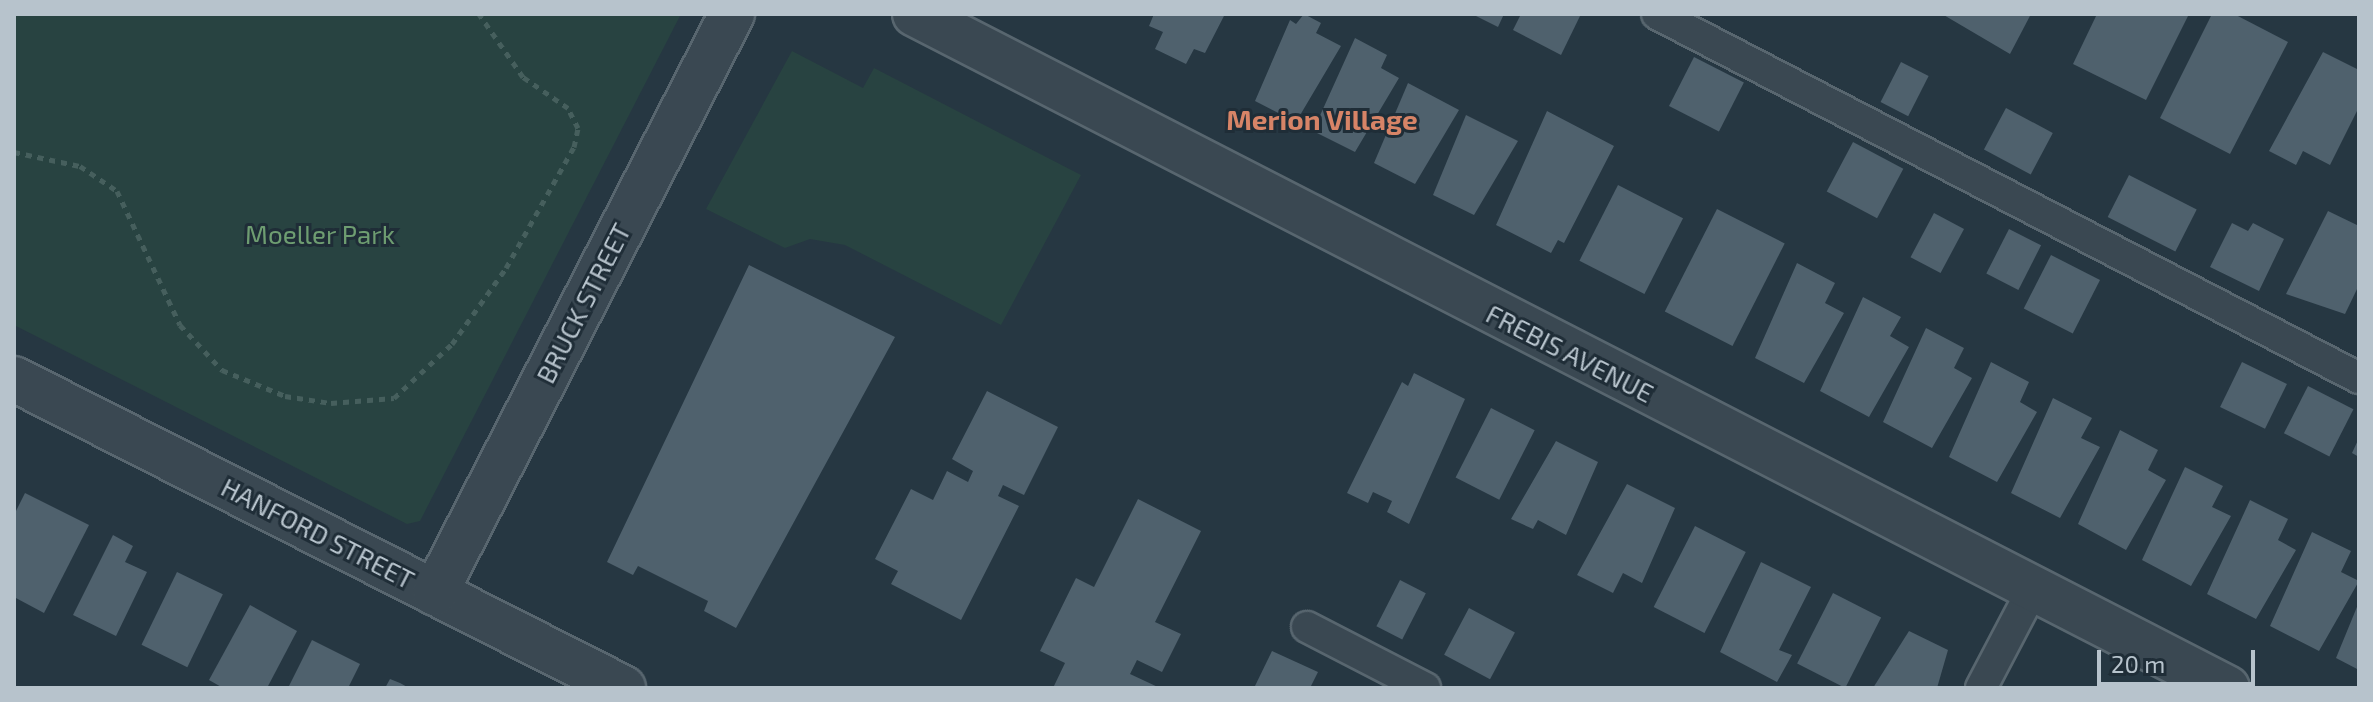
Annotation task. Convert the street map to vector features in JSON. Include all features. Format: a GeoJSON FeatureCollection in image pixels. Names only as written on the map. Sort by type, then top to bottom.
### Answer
{"type":"FeatureCollection","features":[{"type":"Feature","properties":{"kind":"street","name":"BRUCK STREET"},"geometry":{"type":"LineString","coordinates":[[435,593],[732,14]]}},
{"type":"Feature","properties":{"kind":"street","name":"FREBIS AVENUE"},"geometry":{"type":"LineString","coordinates":[[915,14],[2227,688]]}},
{"type":"Feature","properties":{"kind":"street","name":"HANFORD STREET"},"geometry":{"type":"LineString","coordinates":[[14,379],[623,688]]}},
{"type":"Feature","properties":{"kind":"lane"},"geometry":{"type":"LineString","coordinates":[[1657,14],[2359,378]]}},
{"type":"Feature","properties":{"kind":"lane"},"geometry":{"type":"LineString","coordinates":[[1981,688],[2033,589]]}},
{"type":"Feature","properties":{"kind":"lane"},"geometry":{"type":"LineString","coordinates":[[1307,627],[1425,688]]}},
{"type":"Feature","properties":{"kind":"path"},"geometry":{"type":"LineString","coordinates":[[14,152],[80,166],[117,191],[180,325],[222,370],[285,396],[331,403],[394,398],[426,373],[488,294],[574,147],[578,128],[568,108],[523,77],[479,14]]}},
{"type":"Feature","properties":{"kind":"green space","name":"Moeller Park"},"geometry":{"type":"Polygon","coordinates":[[[14,14],[681,14],[420,521],[407,524],[14,325],[14,14]]]}},
{"type":"Feature","properties":{"kind":"green space"},"geometry":{"type":"Polygon","coordinates":[[[792,51],[863,88],[874,68],[1081,175],[1001,325],[845,245],[810,239],[785,248],[706,209],[792,51]]]}},
{"type":"Feature","properties":{"kind":"building"},"geometry":{"type":"Polygon","coordinates":[[[1154,14],[1225,14],[1205,53],[1194,49],[1186,64],[1155,49],[1163,32],[1149,26],[1154,14]]]}},
{"type":"Feature","properties":{"kind":"building"},"geometry":{"type":"Polygon","coordinates":[[[1304,14],[1321,23],[1316,33],[1341,46],[1296,122],[1255,101],[1290,20],[1296,24],[1304,14]]]}},
{"type":"Feature","properties":{"kind":"building"},"geometry":{"type":"Polygon","coordinates":[[[1472,14],[1504,14],[1498,27],[1472,14]]]}},
{"type":"Feature","properties":{"kind":"building"},"geometry":{"type":"Polygon","coordinates":[[[1521,14],[1581,14],[1561,55],[1513,30],[1521,14]]]}},
{"type":"Feature","properties":{"kind":"building"},"geometry":{"type":"Polygon","coordinates":[[[1942,14],[2031,14],[2010,54],[1942,14]]]}},
{"type":"Feature","properties":{"kind":"building"},"geometry":{"type":"Polygon","coordinates":[[[2097,14],[2189,14],[2146,100],[2073,64],[2097,14]]]}},
{"type":"Feature","properties":{"kind":"building"},"geometry":{"type":"Polygon","coordinates":[[[2212,14],[2234,14],[2288,42],[2230,154],[2160,118],[2212,14]]]}},
{"type":"Feature","properties":{"kind":"building"},"geometry":{"type":"Polygon","coordinates":[[[1355,38],[1387,55],[1381,68],[1399,78],[1355,152],[1313,131],[1355,38]]]}},
{"type":"Feature","properties":{"kind":"building"},"geometry":{"type":"Polygon","coordinates":[[[2323,52],[2359,70],[2359,107],[2330,165],[2303,151],[2296,165],[2269,151],[2323,52]]]}},
{"type":"Feature","properties":{"kind":"building"},"geometry":{"type":"Polygon","coordinates":[[[1694,57],[1744,82],[1719,131],[1669,106],[1694,57]]]}},
{"type":"Feature","properties":{"kind":"building"},"geometry":{"type":"Polygon","coordinates":[[[1901,62],[1929,76],[1908,116],[1881,102],[1901,62]]]}},
{"type":"Feature","properties":{"kind":"building"},"geometry":{"type":"Polygon","coordinates":[[[1408,83],[1459,110],[1415,184],[1374,163],[1408,83]]]}},
{"type":"Feature","properties":{"kind":"building"},"geometry":{"type":"Polygon","coordinates":[[[2006,108],[2053,133],[2031,174],[1984,149],[2006,108]]]}},
{"type":"Feature","properties":{"kind":"building"},"geometry":{"type":"Polygon","coordinates":[[[1547,111],[1614,146],[1564,243],[1558,240],[1551,253],[1496,225],[1547,111]]]}},
{"type":"Feature","properties":{"kind":"building"},"geometry":{"type":"Polygon","coordinates":[[[1466,115],[1518,141],[1474,215],[1433,195],[1466,115]]]}},
{"type":"Feature","properties":{"kind":"building"},"geometry":{"type":"Polygon","coordinates":[[[1853,142],[1903,169],[1877,218],[1827,191],[1853,142]]]}},
{"type":"Feature","properties":{"kind":"building"},"geometry":{"type":"Polygon","coordinates":[[[2129,175],[2197,210],[2175,251],[2108,217],[2129,175]]]}},
{"type":"Feature","properties":{"kind":"building"},"geometry":{"type":"Polygon","coordinates":[[[1618,185],[1683,218],[1644,294],[1579,261],[1618,185]]]}},
{"type":"Feature","properties":{"kind":"building"},"geometry":{"type":"Polygon","coordinates":[[[1717,209],[1785,244],[1733,346],[1665,311],[1717,209]]]}},
{"type":"Feature","properties":{"kind":"building"},"geometry":{"type":"Polygon","coordinates":[[[2328,211],[2359,226],[2359,285],[2345,314],[2286,294],[2328,211]]]}},
{"type":"Feature","properties":{"kind":"building"},"geometry":{"type":"Polygon","coordinates":[[[1934,213],[1964,229],[1941,273],[1911,257],[1934,213]]]}},
{"type":"Feature","properties":{"kind":"building"},"geometry":{"type":"Polygon","coordinates":[[[2232,223],[2248,231],[2253,223],[2284,239],[2259,291],[2210,267],[2232,223]]]}},
{"type":"Feature","properties":{"kind":"building"},"geometry":{"type":"Polygon","coordinates":[[[2009,229],[2041,245],[2018,290],[1986,274],[2009,229]]]}},
{"type":"Feature","properties":{"kind":"building"},"geometry":{"type":"Polygon","coordinates":[[[2051,255],[2100,280],[2073,333],[2024,308],[2051,255]]]}},
{"type":"Feature","properties":{"kind":"building"},"geometry":{"type":"Polygon","coordinates":[[[1797,263],[1835,283],[1825,303],[1844,313],[1804,383],[1755,358],[1797,263]]]}},
{"type":"Feature","properties":{"kind":"building"},"geometry":{"type":"Polygon","coordinates":[[[749,265],[895,337],[736,628],[704,611],[708,601],[638,566],[633,575],[607,562],[749,265]]]}},
{"type":"Feature","properties":{"kind":"building"},"geometry":{"type":"Polygon","coordinates":[[[1863,297],[1901,317],[1890,336],[1909,347],[1869,417],[1820,391],[1863,297]]]}},
{"type":"Feature","properties":{"kind":"building"},"geometry":{"type":"Polygon","coordinates":[[[1926,328],[1964,348],[1954,368],[1972,378],[1932,448],[1883,422],[1926,328]]]}},
{"type":"Feature","properties":{"kind":"building"},"geometry":{"type":"Polygon","coordinates":[[[1991,362],[2029,382],[2020,402],[2037,412],[1997,482],[1949,457],[1991,362]]]}},
{"type":"Feature","properties":{"kind":"building"},"geometry":{"type":"Polygon","coordinates":[[[2242,362],[2287,384],[2265,429],[2220,407],[2242,362]]]}},
{"type":"Feature","properties":{"kind":"building"},"geometry":{"type":"Polygon","coordinates":[[[1414,373],[1465,399],[1409,524],[1387,512],[1392,501],[1373,492],[1368,503],[1347,493],[1402,382],[1408,386],[1414,373]]]}},
{"type":"Feature","properties":{"kind":"building"},"geometry":{"type":"Polygon","coordinates":[[[2308,386],[2353,409],[2329,456],[2284,433],[2308,386]]]}},
{"type":"Feature","properties":{"kind":"building"},"geometry":{"type":"Polygon","coordinates":[[[987,391],[1058,427],[1024,495],[1003,485],[998,496],[1019,506],[961,620],[891,584],[898,571],[875,559],[911,489],[933,500],[947,471],[968,482],[973,471],[952,459],[987,391]]]}},
{"type":"Feature","properties":{"kind":"building"},"geometry":{"type":"Polygon","coordinates":[[[2053,398],[2092,418],[2081,438],[2100,447],[2060,518],[2011,493],[2053,398]]]}},
{"type":"Feature","properties":{"kind":"building"},"geometry":{"type":"Polygon","coordinates":[[[1491,408],[1535,430],[1499,500],[1456,477],[1491,408]]]}},
{"type":"Feature","properties":{"kind":"building"},"geometry":{"type":"Polygon","coordinates":[[[2120,430],[2158,450],[2148,470],[2166,480],[2126,550],[2078,524],[2120,430]]]}},
{"type":"Feature","properties":{"kind":"building"},"geometry":{"type":"Polygon","coordinates":[[[2359,438],[2359,457],[2352,453],[2359,438]]]}},
{"type":"Feature","properties":{"kind":"building"},"geometry":{"type":"Polygon","coordinates":[[[1556,441],[1598,462],[1566,535],[1538,520],[1533,529],[1511,519],[1556,441]]]}},
{"type":"Feature","properties":{"kind":"building"},"geometry":{"type":"Polygon","coordinates":[[[2185,467],[2223,486],[2212,507],[2231,516],[2191,586],[2142,560],[2185,467]]]}},
{"type":"Feature","properties":{"kind":"building"},"geometry":{"type":"Polygon","coordinates":[[[1627,484],[1675,508],[1642,583],[1623,573],[1613,593],[1577,575],[1627,484]]]}},
{"type":"Feature","properties":{"kind":"building"},"geometry":{"type":"Polygon","coordinates":[[[25,493],[89,525],[44,613],[14,597],[14,515],[25,493]]]}},
{"type":"Feature","properties":{"kind":"building"},"geometry":{"type":"Polygon","coordinates":[[[1138,499],[1201,531],[1155,622],[1181,634],[1162,672],[1137,660],[1130,674],[1160,688],[1053,688],[1065,663],[1040,651],[1076,578],[1094,587],[1138,499]]]}},
{"type":"Feature","properties":{"kind":"building"},"geometry":{"type":"Polygon","coordinates":[[[2250,500],[2288,519],[2278,540],[2296,550],[2256,619],[2207,594],[2250,500]]]}},
{"type":"Feature","properties":{"kind":"building"},"geometry":{"type":"Polygon","coordinates":[[[1695,526],[1746,552],[1704,633],[1654,607],[1695,526]]]}},
{"type":"Feature","properties":{"kind":"building"},"geometry":{"type":"Polygon","coordinates":[[[2312,532],[2351,551],[2341,572],[2359,581],[2319,651],[2270,626],[2312,532]]]}},
{"type":"Feature","properties":{"kind":"building"},"geometry":{"type":"Polygon","coordinates":[[[113,535],[133,546],[125,562],[147,572],[116,636],[73,615],[113,535]]]}},
{"type":"Feature","properties":{"kind":"building"},"geometry":{"type":"Polygon","coordinates":[[[1761,562],[1811,587],[1779,650],[1792,655],[1777,682],[1720,652],[1761,562]]]}},
{"type":"Feature","properties":{"kind":"building"},"geometry":{"type":"Polygon","coordinates":[[[177,572],[223,594],[187,667],[141,645],[177,572]]]}},
{"type":"Feature","properties":{"kind":"building"},"geometry":{"type":"Polygon","coordinates":[[[1400,580],[1426,593],[1402,639],[1376,626],[1400,580]]]}},
{"type":"Feature","properties":{"kind":"building"},"geometry":{"type":"Polygon","coordinates":[[[1833,593],[1881,618],[1845,688],[1797,663],[1833,593]]]}},
{"type":"Feature","properties":{"kind":"building"},"geometry":{"type":"Polygon","coordinates":[[[2359,602],[2359,670],[2336,658],[2359,602]]]}},
{"type":"Feature","properties":{"kind":"building"},"geometry":{"type":"Polygon","coordinates":[[[250,605],[297,631],[267,688],[223,688],[209,680],[250,605]]]}},
{"type":"Feature","properties":{"kind":"building"},"geometry":{"type":"Polygon","coordinates":[[[1469,608],[1515,632],[1490,679],[1444,655],[1469,608]]]}},
{"type":"Feature","properties":{"kind":"building"},"geometry":{"type":"Polygon","coordinates":[[[1909,631],[1948,650],[1937,688],[1873,688],[1909,631]]]}},
{"type":"Feature","properties":{"kind":"building"},"geometry":{"type":"Polygon","coordinates":[[[312,640],[360,664],[348,688],[288,688],[312,640]]]}},
{"type":"Feature","properties":{"kind":"building"},"geometry":{"type":"Polygon","coordinates":[[[1272,651],[1318,672],[1310,688],[1254,688],[1272,651]]]}},
{"type":"Feature","properties":{"kind":"building"},"geometry":{"type":"Polygon","coordinates":[[[390,679],[400,683],[409,688],[385,688],[390,679]]]}},
{"type":"Feature","properties":{"kind":"district","name":"Merion Village"},"geometry":{"type":"Point","coordinates":[1322,119]}}]}
